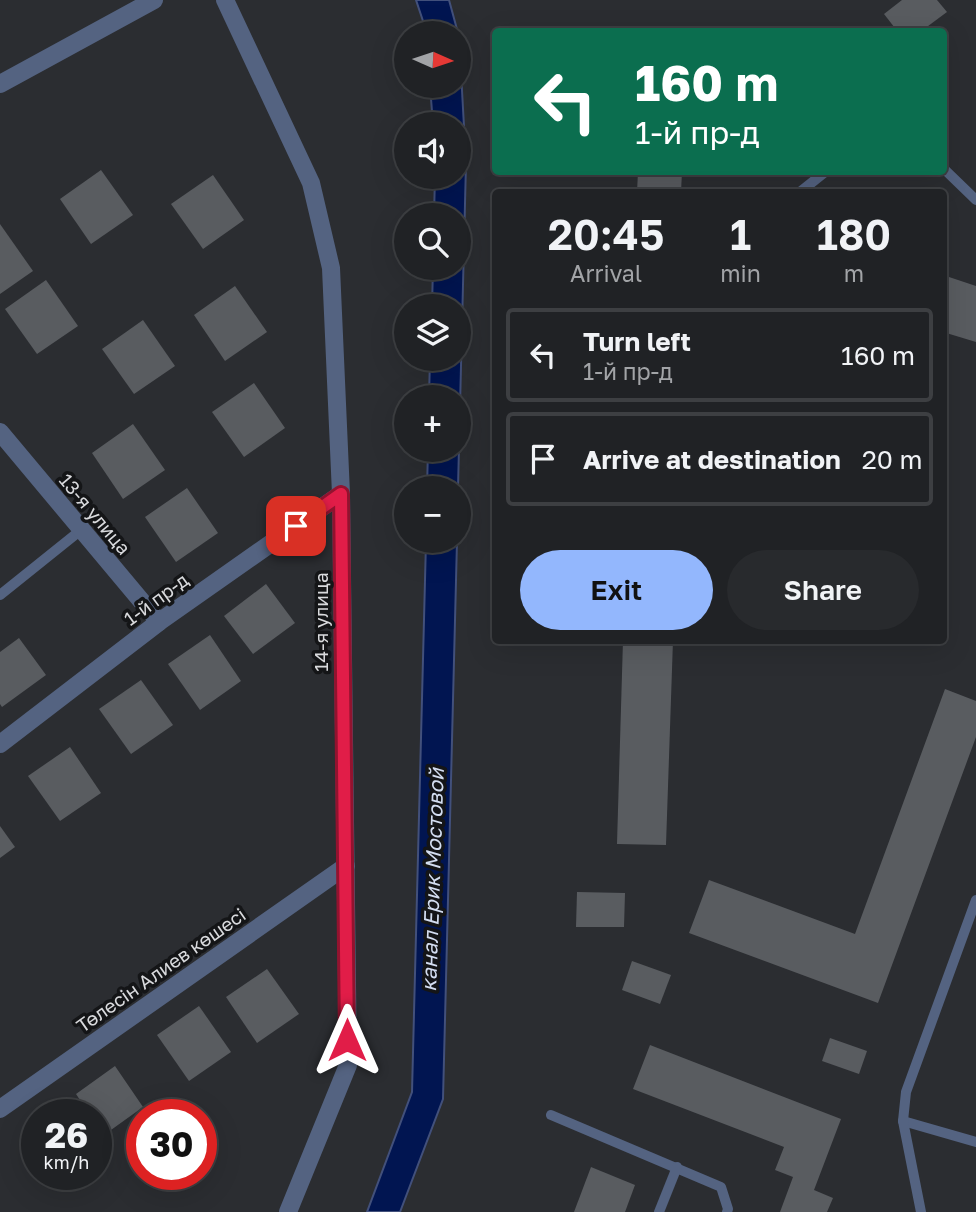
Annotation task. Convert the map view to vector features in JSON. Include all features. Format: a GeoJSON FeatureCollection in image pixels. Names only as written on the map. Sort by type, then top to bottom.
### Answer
{"type":"FeatureCollection","features":[{"type":"Feature","properties":{"kind":"street"},"geometry":{"type":"LineString","coordinates":[[0,83],[154,0]]}},
{"type":"Feature","properties":{"kind":"street","name":"14-я улица"},"geometry":{"type":"LineString","coordinates":[[225,0],[311,183],[331,268],[341,494],[348,1065],[288,1212]]}},
{"type":"Feature","properties":{"kind":"street","name":"13-я улица"},"geometry":{"type":"LineString","coordinates":[[0,432],[159,622]]}},
{"type":"Feature","properties":{"kind":"street","name":"1-й пр-д"},"geometry":{"type":"LineString","coordinates":[[0,744],[159,622],[341,494]]}},
{"type":"Feature","properties":{"kind":"street","name":"Төлесін Алиев көшесі"},"geometry":{"type":"LineString","coordinates":[[0,1109],[346,866]]}},
{"type":"Feature","properties":{"kind":"lane"},"geometry":{"type":"LineString","coordinates":[[947,172],[976,200]]}},
{"type":"Feature","properties":{"kind":"lane"},"geometry":{"type":"LineString","coordinates":[[804,189],[821,175]]}},
{"type":"Feature","properties":{"kind":"lane"},"geometry":{"type":"LineString","coordinates":[[0,595],[81,530]]}},
{"type":"Feature","properties":{"kind":"lane"},"geometry":{"type":"LineString","coordinates":[[921,1212],[903,1121],[905,1092],[976,900]]}},
{"type":"Feature","properties":{"kind":"lane"},"geometry":{"type":"LineString","coordinates":[[551,1115],[721,1187],[727,1212]]}},
{"type":"Feature","properties":{"kind":"lane"},"geometry":{"type":"LineString","coordinates":[[903,1121],[976,1142]]}},
{"type":"Feature","properties":{"kind":"lane"},"geometry":{"type":"LineString","coordinates":[[659,1212],[677,1167]]}},
{"type":"Feature","properties":{"kind":"water"},"geometry":{"type":"Polygon","coordinates":[[[416,0],[449,0],[455,21],[423,21],[416,0]]]}},
{"type":"Feature","properties":{"kind":"water"},"geometry":{"type":"Polygon","coordinates":[[[431,98],[462,98],[463,112],[432,112],[431,98]]]}},
{"type":"Feature","properties":{"kind":"water"},"geometry":{"type":"Polygon","coordinates":[[[435,189],[465,189],[465,203],[434,203],[435,189]]]}},
{"type":"Feature","properties":{"kind":"water"},"geometry":{"type":"Polygon","coordinates":[[[433,280],[463,280],[463,294],[432,294],[433,280]]]}},
{"type":"Feature","properties":{"kind":"water"},"geometry":{"type":"Polygon","coordinates":[[[430,371],[461,371],[461,385],[429,385],[430,371]]]}},
{"type":"Feature","properties":{"kind":"water"},"geometry":{"type":"Polygon","coordinates":[[[428,462],[459,462],[458,476],[427,476],[428,462]]]}},
{"type":"Feature","properties":{"kind":"water","name":"канал Ерик Мостовой"},"geometry":{"type":"Polygon","coordinates":[[[426,553],[457,553],[443,1099],[400,1212],[367,1212],[412,1092],[426,553]]]}},
{"type":"Feature","properties":{"kind":"building"},"geometry":{"type":"Polygon","coordinates":[[[902,0],[937,0],[947,12],[925,28],[895,28],[884,14],[902,0]]]}},
{"type":"Feature","properties":{"kind":"building"},"geometry":{"type":"Polygon","coordinates":[[[101,170],[133,215],[91,244],[60,199],[101,170]]]}},
{"type":"Feature","properties":{"kind":"building"},"geometry":{"type":"Polygon","coordinates":[[[213,175],[244,220],[203,249],[171,204],[213,175]]]}},
{"type":"Feature","properties":{"kind":"building"},"geometry":{"type":"Polygon","coordinates":[[[638,175],[682,175],[681,189],[637,189],[638,175]]]}},
{"type":"Feature","properties":{"kind":"building"},"geometry":{"type":"Polygon","coordinates":[[[0,224],[33,271],[0,294],[0,224]]]}},
{"type":"Feature","properties":{"kind":"building"},"geometry":{"type":"Polygon","coordinates":[[[947,276],[976,286],[976,342],[947,333],[947,276]]]}},
{"type":"Feature","properties":{"kind":"building"},"geometry":{"type":"Polygon","coordinates":[[[46,280],[78,326],[37,354],[5,309],[46,280]]]}},
{"type":"Feature","properties":{"kind":"building"},"geometry":{"type":"Polygon","coordinates":[[[235,286],[267,332],[225,361],[194,315],[235,286]]]}},
{"type":"Feature","properties":{"kind":"building"},"geometry":{"type":"Polygon","coordinates":[[[143,320],[175,366],[134,394],[102,349],[143,320]]]}},
{"type":"Feature","properties":{"kind":"building"},"geometry":{"type":"Polygon","coordinates":[[[254,383],[285,428],[244,457],[212,412],[254,383]]]}},
{"type":"Feature","properties":{"kind":"building"},"geometry":{"type":"Polygon","coordinates":[[[133,424],[165,470],[123,499],[92,453],[133,424]]]}},
{"type":"Feature","properties":{"kind":"building"},"geometry":{"type":"Polygon","coordinates":[[[187,488],[218,533],[176,562],[145,517],[187,488]]]}},
{"type":"Feature","properties":{"kind":"building"},"geometry":{"type":"Polygon","coordinates":[[[266,584],[295,623],[253,654],[224,616],[266,584]]]}},
{"type":"Feature","properties":{"kind":"building"},"geometry":{"type":"Polygon","coordinates":[[[210,635],[241,681],[200,710],[168,664],[210,635]]]}},
{"type":"Feature","properties":{"kind":"building"},"geometry":{"type":"Polygon","coordinates":[[[19,638],[46,675],[2,707],[0,652],[19,638]]]}},
{"type":"Feature","properties":{"kind":"building"},"geometry":{"type":"Polygon","coordinates":[[[623,644],[673,644],[666,845],[617,844],[623,644]]]}},
{"type":"Feature","properties":{"kind":"building"},"geometry":{"type":"Polygon","coordinates":[[[141,680],[173,725],[131,754],[99,709],[141,680]]]}},
{"type":"Feature","properties":{"kind":"building"},"geometry":{"type":"Polygon","coordinates":[[[945,689],[976,701],[976,737],[878,1003],[689,933],[709,880],[855,934],[945,689]]]}},
{"type":"Feature","properties":{"kind":"building"},"geometry":{"type":"Polygon","coordinates":[[[70,747],[101,793],[60,821],[28,776],[70,747]]]}},
{"type":"Feature","properties":{"kind":"building"},"geometry":{"type":"Polygon","coordinates":[[[0,826],[15,847],[0,858],[0,826]]]}},
{"type":"Feature","properties":{"kind":"building"},"geometry":{"type":"Polygon","coordinates":[[[577,892],[625,893],[624,927],[576,927],[577,892]]]}},
{"type":"Feature","properties":{"kind":"building"},"geometry":{"type":"Polygon","coordinates":[[[632,961],[671,975],[660,1004],[622,990],[632,961]]]}},
{"type":"Feature","properties":{"kind":"building"},"geometry":{"type":"Polygon","coordinates":[[[267,969],[299,1014],[257,1043],[226,997],[267,969]]]}},
{"type":"Feature","properties":{"kind":"building"},"geometry":{"type":"Polygon","coordinates":[[[199,1006],[231,1052],[189,1081],[157,1035],[199,1006]]]}},
{"type":"Feature","properties":{"kind":"building"},"geometry":{"type":"Polygon","coordinates":[[[830,1038],[867,1051],[859,1074],[822,1061],[830,1038]]]}},
{"type":"Feature","properties":{"kind":"building"},"geometry":{"type":"Polygon","coordinates":[[[650,1045],[841,1119],[814,1190],[833,1198],[827,1212],[780,1212],[793,1177],[775,1170],[784,1147],[633,1089],[650,1045]]]}},
{"type":"Feature","properties":{"kind":"building"},"geometry":{"type":"Polygon","coordinates":[[[115,1066],[138,1099],[126,1099],[126,1119],[112,1129],[112,1099],[79,1099],[76,1094],[115,1066]]]}},
{"type":"Feature","properties":{"kind":"building"},"geometry":{"type":"Polygon","coordinates":[[[591,1167],[635,1185],[625,1212],[574,1212],[591,1167]]]}},
{"type":"Feature","properties":{"kind":"route"},"geometry":{"type":"LineString","coordinates":[[296,526],[341,494],[347,1040]]}}]}
